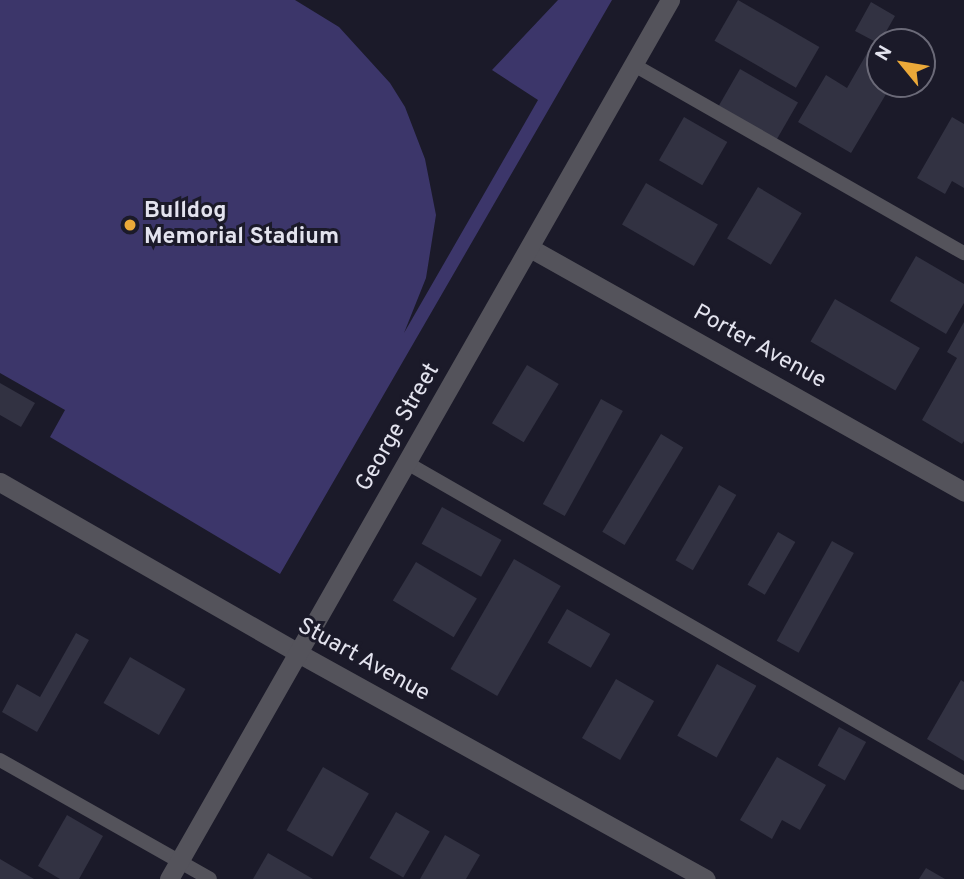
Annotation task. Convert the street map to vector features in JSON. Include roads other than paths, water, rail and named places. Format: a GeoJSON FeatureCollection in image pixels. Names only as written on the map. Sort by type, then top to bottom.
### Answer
{"type":"FeatureCollection","features":[{"type":"Feature","properties":{"kind":"street","name":"George Street"},"geometry":{"type":"LineString","coordinates":[[169,879],[670,0]]}},
{"type":"Feature","properties":{"kind":"street","name":"Porter Avenue"},"geometry":{"type":"LineString","coordinates":[[530,248],[964,492]]}},
{"type":"Feature","properties":{"kind":"street","name":"Stuart Avenue"},"geometry":{"type":"LineString","coordinates":[[0,482],[298,653],[705,879]]}},
{"type":"Feature","properties":{"kind":"lane"},"geometry":{"type":"LineString","coordinates":[[634,65],[964,253]]}},
{"type":"Feature","properties":{"kind":"lane"},"geometry":{"type":"LineString","coordinates":[[407,463],[964,783]]}},
{"type":"Feature","properties":{"kind":"lane"},"geometry":{"type":"LineString","coordinates":[[0,760],[210,879]]}},
{"type":"Feature","properties":{"kind":"place","name":"Bulldog Memorial Stadium"},"geometry":{"type":"Point","coordinates":[130,225]}}]}
